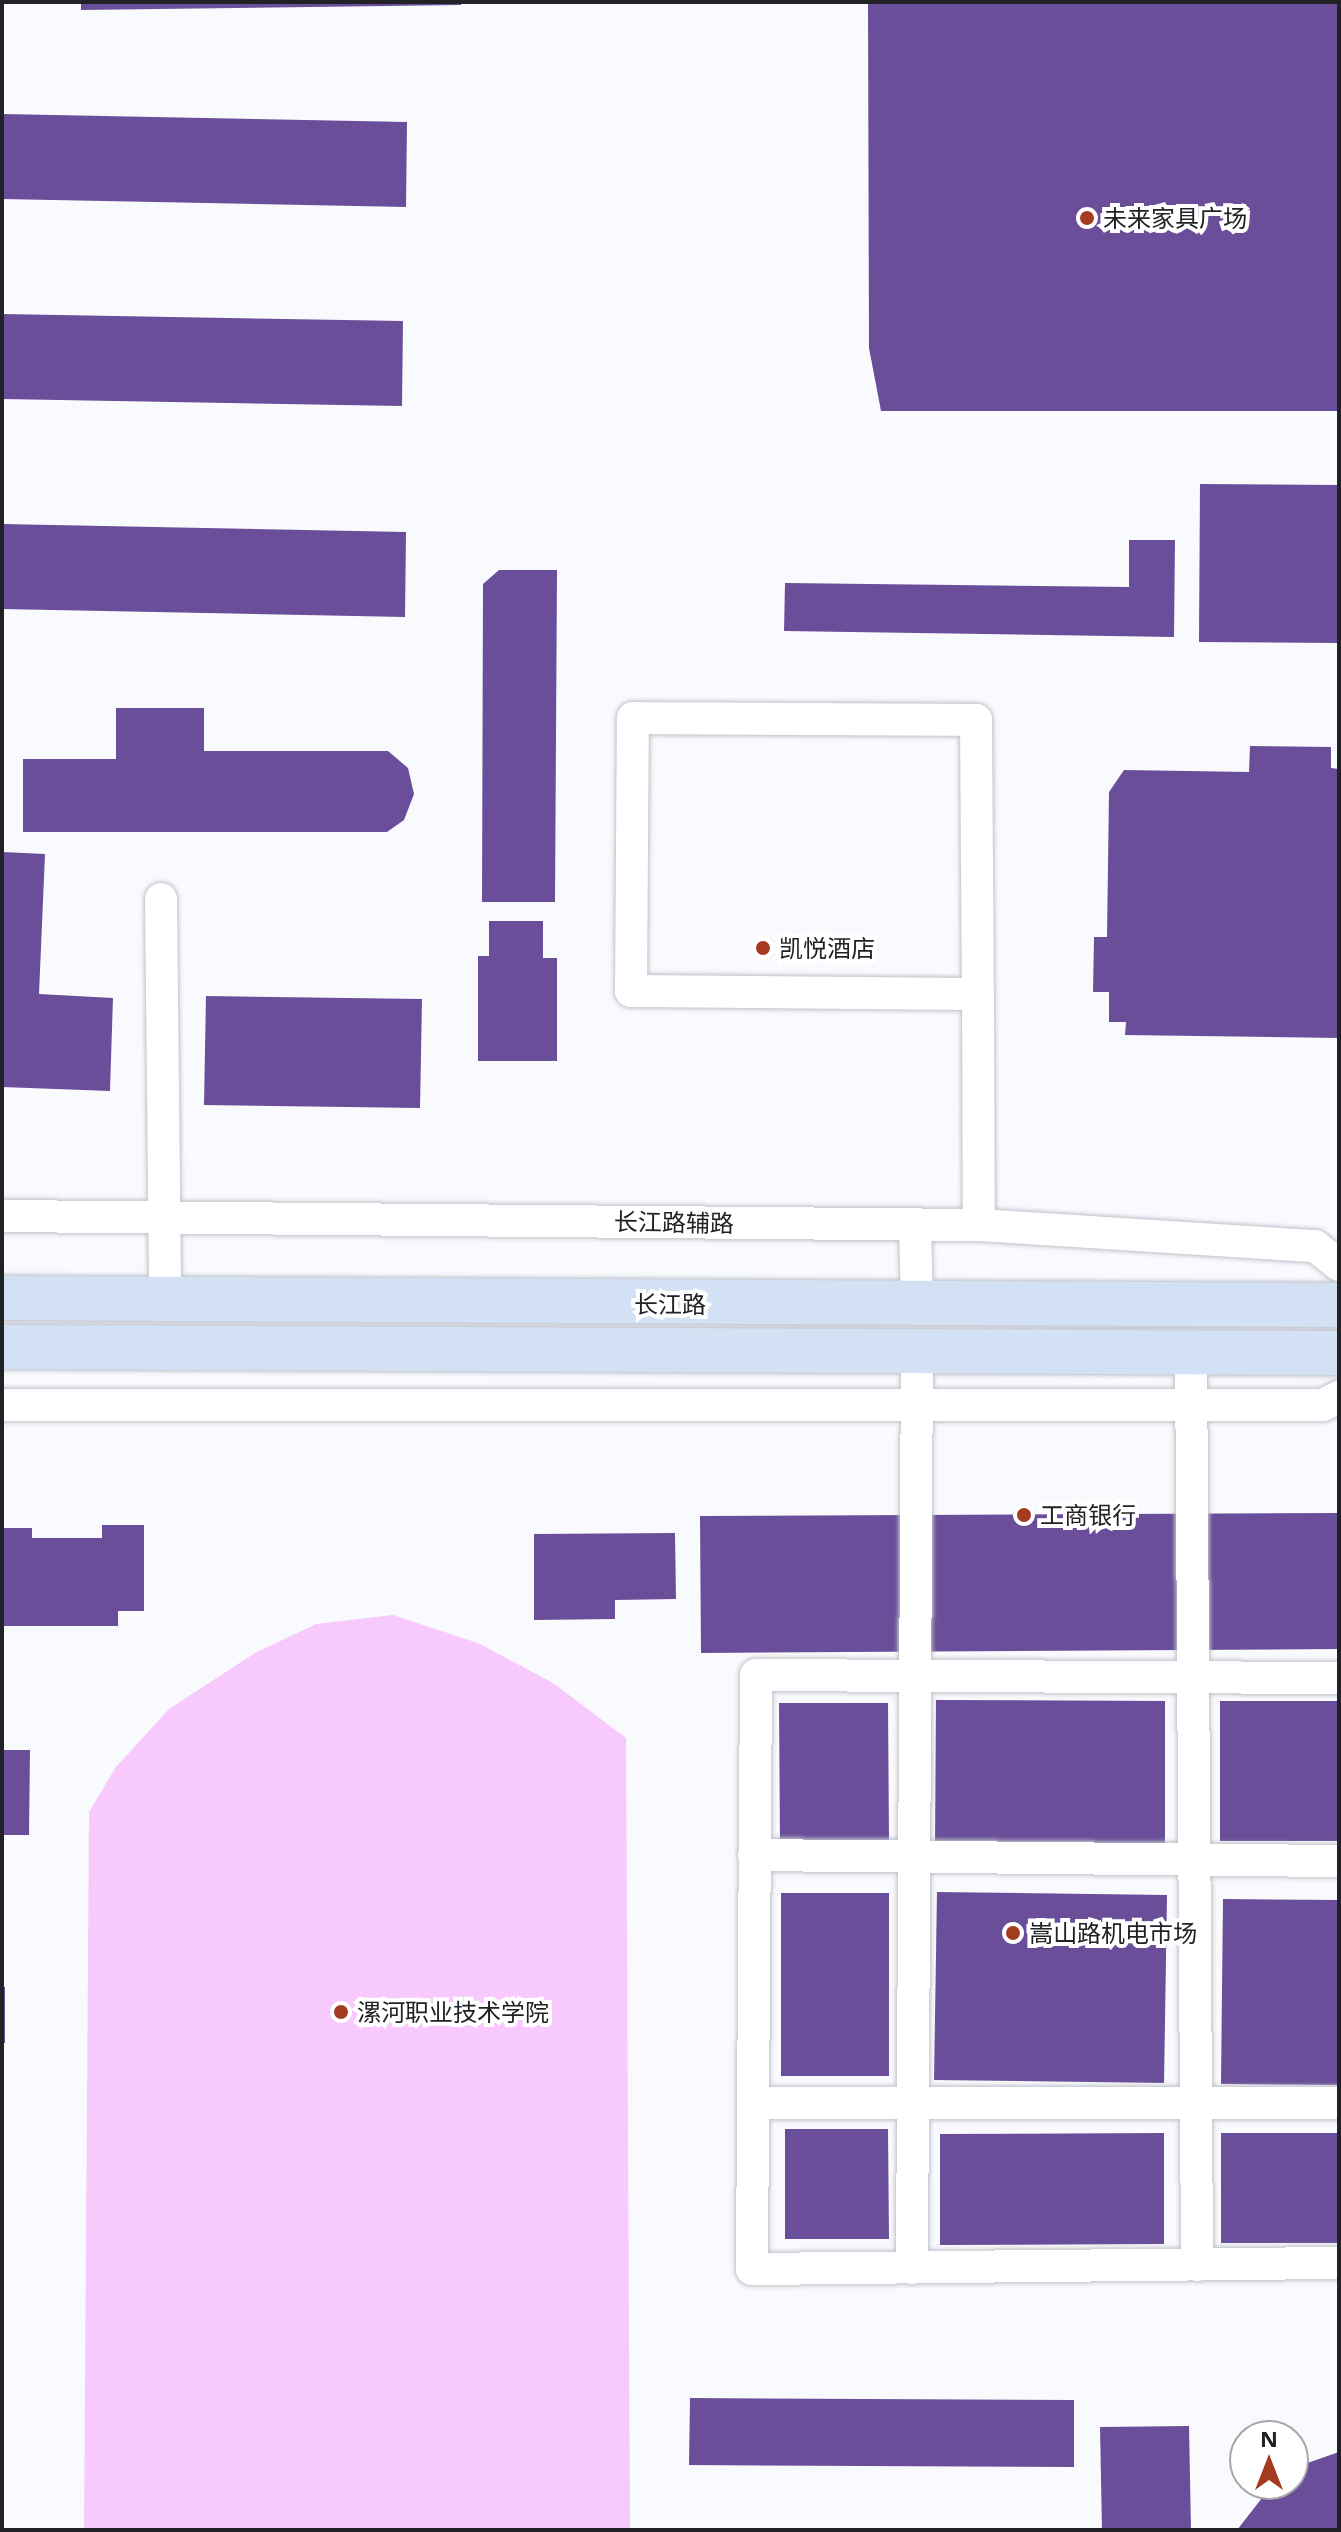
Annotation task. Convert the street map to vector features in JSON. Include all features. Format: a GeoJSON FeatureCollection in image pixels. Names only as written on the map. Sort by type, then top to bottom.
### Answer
{"type":"FeatureCollection","features":[{"type":"Feature","properties":{"kind":"main road","name":"长江路"},"geometry":{"type":"LineString","coordinates":[[2,1298],[917,1306],[1339,1305]]}},
{"type":"Feature","properties":{"kind":"main road","name":"长江路"},"geometry":{"type":"LineString","coordinates":[[2,1347],[1339,1353]]}},
{"type":"Feature","properties":{"kind":"street"},"geometry":{"type":"LineString","coordinates":[[978,994],[631,991],[633,718],[976,720],[978,994],[979,1225]]}},
{"type":"Feature","properties":{"kind":"street"},"geometry":{"type":"LineString","coordinates":[[161,899],[167,1217],[165,1300]]}},
{"type":"Feature","properties":{"kind":"street","name":"长江路辅路"},"geometry":{"type":"LineString","coordinates":[[2,1216],[979,1225],[1315,1246],[1339,1265]]}},
{"type":"Feature","properties":{"kind":"street"},"geometry":{"type":"LineString","coordinates":[[915,1224],[917,1306]]}},
{"type":"Feature","properties":{"kind":"street"},"geometry":{"type":"LineString","coordinates":[[912,2268],[917,1351]]}},
{"type":"Feature","properties":{"kind":"street"},"geometry":{"type":"LineString","coordinates":[[1191,1352],[1197,2265]]}},
{"type":"Feature","properties":{"kind":"street"},"geometry":{"type":"LineString","coordinates":[[2,1405],[1323,1405],[1339,1397]]}},
{"type":"Feature","properties":{"kind":"street"},"geometry":{"type":"LineString","coordinates":[[1339,1678],[756,1675],[752,2269],[1339,2263]]}},
{"type":"Feature","properties":{"kind":"street"},"geometry":{"type":"LineString","coordinates":[[754,1855],[1339,1861]]}},
{"type":"Feature","properties":{"kind":"street"},"geometry":{"type":"LineString","coordinates":[[753,2103],[1339,2103]]}},
{"type":"Feature","properties":{"kind":"shaded area","name":"漯河职业技术学院"},"geometry":{"type":"Polygon","coordinates":[[[393,1615],[478,1643],[553,1683],[626,1738],[630,2530],[84,2530],[89,1812],[116,1767],[169,1709],[255,1653],[316,1624],[393,1615]]]}},
{"type":"Feature","properties":{"kind":"building"},"geometry":{"type":"Polygon","coordinates":[[[81,2],[461,2],[461,5],[81,10],[81,2]]]}},
{"type":"Feature","properties":{"kind":"building","name":"未来家具广场"},"geometry":{"type":"Polygon","coordinates":[[[868,2],[1339,2],[1339,411],[881,411],[869,348],[868,2]]]}},
{"type":"Feature","properties":{"kind":"building"},"geometry":{"type":"Polygon","coordinates":[[[2,114],[407,122],[406,207],[2,199],[2,114]]]}},
{"type":"Feature","properties":{"kind":"building"},"geometry":{"type":"Polygon","coordinates":[[[2,314],[403,321],[402,406],[2,399],[2,314]]]}},
{"type":"Feature","properties":{"kind":"building"},"geometry":{"type":"Polygon","coordinates":[[[1200,484],[1339,485],[1339,643],[1199,642],[1200,484]]]}},
{"type":"Feature","properties":{"kind":"building"},"geometry":{"type":"Polygon","coordinates":[[[2,524],[406,532],[405,617],[2,609],[2,524]]]}},
{"type":"Feature","properties":{"kind":"building"},"geometry":{"type":"Polygon","coordinates":[[[1129,540],[1175,540],[1174,637],[784,631],[785,583],[1129,587],[1129,540]]]}},
{"type":"Feature","properties":{"kind":"building"},"geometry":{"type":"Polygon","coordinates":[[[499,570],[557,570],[555,902],[482,902],[483,584],[499,570]]]}},
{"type":"Feature","properties":{"kind":"building"},"geometry":{"type":"Polygon","coordinates":[[[116,708],[204,708],[204,751],[388,751],[408,768],[414,794],[404,820],[387,832],[23,832],[23,759],[116,759],[116,708]]]}},
{"type":"Feature","properties":{"kind":"building"},"geometry":{"type":"Polygon","coordinates":[[[1250,746],[1331,747],[1331,768],[1339,769],[1339,1038],[1125,1035],[1126,1022],[1109,1022],[1109,992],[1093,992],[1094,937],[1107,937],[1109,792],[1124,770],[1249,772],[1250,746]]]}},
{"type":"Feature","properties":{"kind":"building"},"geometry":{"type":"Polygon","coordinates":[[[2,852],[45,854],[39,994],[113,998],[110,1091],[2,1087],[2,852]]]}},
{"type":"Feature","properties":{"kind":"building"},"geometry":{"type":"Polygon","coordinates":[[[489,921],[543,921],[543,958],[557,958],[557,1061],[478,1061],[478,956],[489,956],[489,921]]]}},
{"type":"Feature","properties":{"kind":"building"},"geometry":{"type":"Polygon","coordinates":[[[206,996],[422,999],[420,1108],[204,1105],[206,996]]]}},
{"type":"Feature","properties":{"kind":"building"},"geometry":{"type":"Polygon","coordinates":[[[1339,1513],[1339,1649],[701,1653],[700,1516],[1339,1513]]]}},
{"type":"Feature","properties":{"kind":"building"},"geometry":{"type":"Polygon","coordinates":[[[102,1525],[144,1525],[144,1611],[118,1611],[118,1626],[2,1626],[2,1528],[32,1528],[32,1538],[102,1538],[102,1525]]]}},
{"type":"Feature","properties":{"kind":"building"},"geometry":{"type":"Polygon","coordinates":[[[675,1533],[676,1599],[615,1600],[615,1619],[534,1620],[534,1534],[675,1533]]]}},
{"type":"Feature","properties":{"kind":"building"},"geometry":{"type":"Polygon","coordinates":[[[936,1700],[1165,1701],[1165,1843],[935,1843],[936,1700]]]}},
{"type":"Feature","properties":{"kind":"building"},"geometry":{"type":"Polygon","coordinates":[[[1220,1701],[1339,1701],[1339,1841],[1220,1841],[1220,1701]]]}},
{"type":"Feature","properties":{"kind":"building"},"geometry":{"type":"Polygon","coordinates":[[[779,1703],[888,1703],[889,1843],[780,1844],[779,1703]]]}},
{"type":"Feature","properties":{"kind":"building"},"geometry":{"type":"Polygon","coordinates":[[[2,1750],[30,1750],[29,1835],[2,1835],[2,1750]]]}},
{"type":"Feature","properties":{"kind":"building"},"geometry":{"type":"Polygon","coordinates":[[[937,1892],[1167,1895],[1164,2083],[934,2080],[937,1892]]]}},
{"type":"Feature","properties":{"kind":"building"},"geometry":{"type":"Polygon","coordinates":[[[781,1893],[889,1893],[889,2076],[781,2076],[781,1893]]]}},
{"type":"Feature","properties":{"kind":"building"},"geometry":{"type":"Polygon","coordinates":[[[1223,1899],[1339,1900],[1339,2085],[1221,2084],[1223,1899]]]}},
{"type":"Feature","properties":{"kind":"building"},"geometry":{"type":"Polygon","coordinates":[[[2,1987],[5,1987],[5,2043],[2,2043],[2,1987]]]}},
{"type":"Feature","properties":{"kind":"building"},"geometry":{"type":"Polygon","coordinates":[[[785,2129],[888,2129],[889,2239],[785,2239],[785,2129]]]}},
{"type":"Feature","properties":{"kind":"building"},"geometry":{"type":"Polygon","coordinates":[[[1164,2133],[1164,2244],[940,2245],[940,2134],[1164,2133]]]}},
{"type":"Feature","properties":{"kind":"building"},"geometry":{"type":"Polygon","coordinates":[[[1221,2133],[1339,2133],[1339,2243],[1221,2243],[1221,2133]]]}},
{"type":"Feature","properties":{"kind":"building"},"geometry":{"type":"Polygon","coordinates":[[[690,2398],[1074,2400],[1074,2467],[689,2465],[690,2398]]]}},
{"type":"Feature","properties":{"kind":"building"},"geometry":{"type":"Polygon","coordinates":[[[1189,2426],[1191,2530],[1102,2530],[1100,2427],[1189,2426]]]}},
{"type":"Feature","properties":{"kind":"building"},"geometry":{"type":"Polygon","coordinates":[[[1339,2452],[1339,2530],[1237,2530],[1260,2500],[1309,2500],[1309,2462],[1339,2452]]]}},
{"type":"Feature","properties":{"kind":"place","name":"未来家具广场"},"geometry":{"type":"Point","coordinates":[1087,218]}},
{"type":"Feature","properties":{"kind":"place","name":"凯悦酒店"},"geometry":{"type":"Point","coordinates":[763,948]}},
{"type":"Feature","properties":{"kind":"place","name":"工商银行"},"geometry":{"type":"Point","coordinates":[1024,1515]}},
{"type":"Feature","properties":{"kind":"place","name":"嵩山路机电市场"},"geometry":{"type":"Point","coordinates":[1013,1933]}},
{"type":"Feature","properties":{"kind":"place","name":"漯河职业技术学院"},"geometry":{"type":"Point","coordinates":[341,2012]}}]}
